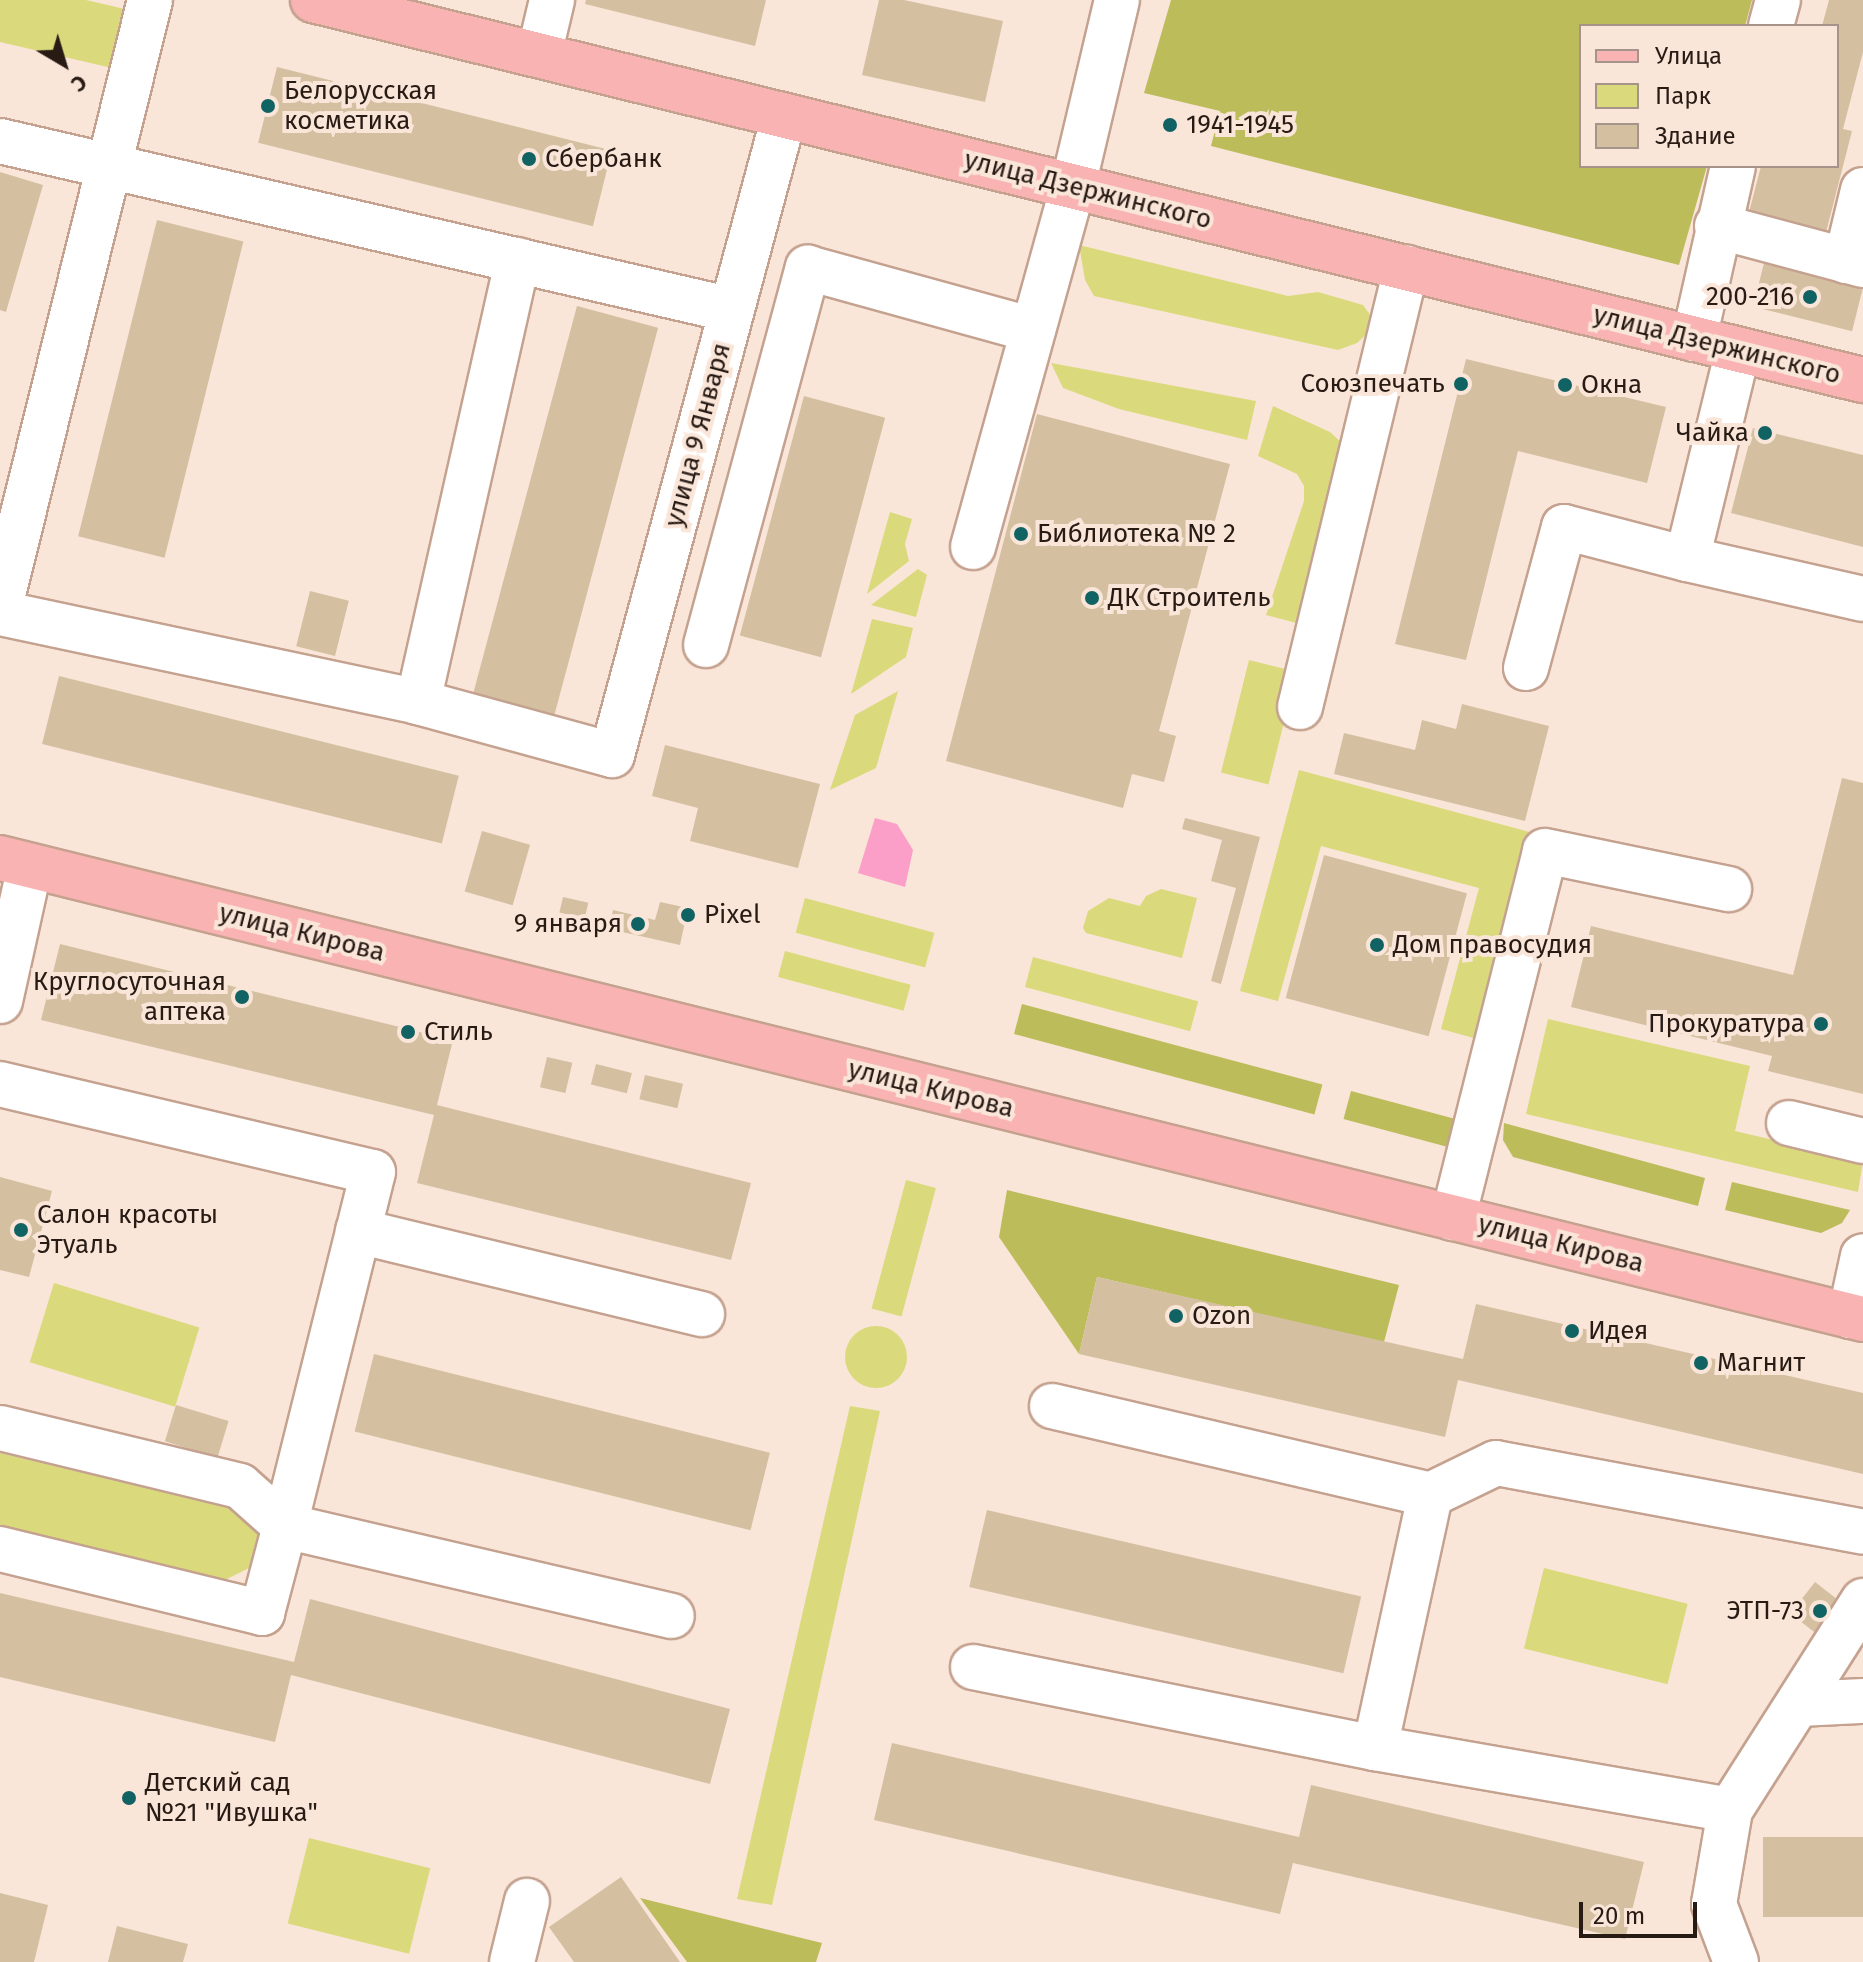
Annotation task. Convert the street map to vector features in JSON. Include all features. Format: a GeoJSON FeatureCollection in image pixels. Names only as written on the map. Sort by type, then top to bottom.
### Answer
{"type":"FeatureCollection","features":[{"type":"Feature","properties":{"kind":"main road","name":"улица Дзержинского"},"geometry":{"type":"LineString","coordinates":[[313,0],[1863,380]]}},
{"type":"Feature","properties":{"kind":"main road","name":"улица Кирова"},"geometry":{"type":"LineString","coordinates":[[15,862],[1856,1318]]}},
{"type":"Feature","properties":{"kind":"street"},"geometry":{"type":"LineString","coordinates":[[0,607],[106,165],[150,0]]}},
{"type":"Feature","properties":{"kind":"street"},"geometry":{"type":"LineString","coordinates":[[539,55],[552,0]]}},
{"type":"Feature","properties":{"kind":"street"},"geometry":{"type":"LineString","coordinates":[[973,547],[1073,186],[1117,0]]}},
{"type":"Feature","properties":{"kind":"street"},"geometry":{"type":"LineString","coordinates":[[1772,24],[1778,0]]}},
{"type":"Feature","properties":{"kind":"street","name":"улица 9 Января"},"geometry":{"type":"LineString","coordinates":[[418,702],[612,755],[784,116]]}},
{"type":"Feature","properties":{"kind":"street"},"geometry":{"type":"LineString","coordinates":[[0,141],[732,310]]}},
{"type":"Feature","properties":{"kind":"street"},"geometry":{"type":"LineString","coordinates":[[1694,339],[1732,168]]}},
{"type":"Feature","properties":{"kind":"street"},"geometry":{"type":"LineString","coordinates":[[1717,226],[1854,263],[1863,190]]}},
{"type":"Feature","properties":{"kind":"street"},"geometry":{"type":"LineString","coordinates":[[0,613],[418,702],[518,260]]}},
{"type":"Feature","properties":{"kind":"street"},"geometry":{"type":"LineString","coordinates":[[706,645],[808,268],[1033,330]]}},
{"type":"Feature","properties":{"kind":"street"},"geometry":{"type":"LineString","coordinates":[[1300,707],[1406,268]]}},
{"type":"Feature","properties":{"kind":"street"},"geometry":{"type":"LineString","coordinates":[[1687,559],[1738,350]]}},
{"type":"Feature","properties":{"kind":"street"},"geometry":{"type":"LineString","coordinates":[[1526,668],[1564,527],[1863,599]]}},
{"type":"Feature","properties":{"kind":"street"},"geometry":{"type":"LineString","coordinates":[[1453,1218],[1545,851],[1729,889]]}},
{"type":"Feature","properties":{"kind":"street"},"geometry":{"type":"LineString","coordinates":[[0,1001],[15,862]]}},
{"type":"Feature","properties":{"kind":"street"},"geometry":{"type":"LineString","coordinates":[[0,1084],[373,1172],[262,1613],[0,1549]]}},
{"type":"Feature","properties":{"kind":"street"},"geometry":{"type":"LineString","coordinates":[[1789,1123],[1863,1141]]}},
{"type":"Feature","properties":{"kind":"street"},"geometry":{"type":"LineString","coordinates":[[358,1231],[702,1314]]}},
{"type":"Feature","properties":{"kind":"street"},"geometry":{"type":"LineString","coordinates":[[1856,1318],[1863,1256]]}},
{"type":"Feature","properties":{"kind":"street"},"geometry":{"type":"LineString","coordinates":[[1052,1406],[1430,1495],[1496,1463],[1863,1532]]}},
{"type":"Feature","properties":{"kind":"street"},"geometry":{"type":"LineString","coordinates":[[0,1428],[240,1486],[285,1526],[672,1616]]}},
{"type":"Feature","properties":{"kind":"street"},"geometry":{"type":"LineString","coordinates":[[1375,1748],[1430,1495]]}},
{"type":"Feature","properties":{"kind":"street"},"geometry":{"type":"LineString","coordinates":[[1736,1962],[1714,1904],[1730,1810],[1801,1704],[1863,1601]]}},
{"type":"Feature","properties":{"kind":"street"},"geometry":{"type":"LineString","coordinates":[[973,1667],[1375,1748],[1730,1810]]}},
{"type":"Feature","properties":{"kind":"street"},"geometry":{"type":"LineString","coordinates":[[1801,1704],[1863,1701]]}},
{"type":"Feature","properties":{"kind":"street"},"geometry":{"type":"LineString","coordinates":[[512,1962],[527,1901]]}},
{"type":"Feature","properties":{"kind":"green space"},"geometry":{"type":"Polygon","coordinates":[[[0,0],[86,0],[125,9],[112,68],[0,42],[0,0]]]}},
{"type":"Feature","properties":{"kind":"green space"},"geometry":{"type":"Polygon","coordinates":[[[1079,245],[1288,296],[1318,292],[1363,305],[1371,316],[1371,330],[1357,343],[1338,350],[1094,296],[1085,280],[1079,245]]]}},
{"type":"Feature","properties":{"kind":"green space"},"geometry":{"type":"Polygon","coordinates":[[[1051,363],[1256,401],[1247,440],[1119,409],[1063,388],[1051,363]]]}},
{"type":"Feature","properties":{"kind":"green space"},"geometry":{"type":"Polygon","coordinates":[[[1273,406],[1330,432],[1344,445],[1300,624],[1266,615],[1304,501],[1304,486],[1297,474],[1258,456],[1273,406]]]}},
{"type":"Feature","properties":{"kind":"green space"},"geometry":{"type":"Polygon","coordinates":[[[890,512],[912,519],[905,544],[909,561],[867,594],[890,512]]]}},
{"type":"Feature","properties":{"kind":"green space"},"geometry":{"type":"Polygon","coordinates":[[[918,569],[927,575],[916,617],[871,605],[918,569]]]}},
{"type":"Feature","properties":{"kind":"green space"},"geometry":{"type":"Polygon","coordinates":[[[872,619],[913,628],[906,657],[851,694],[872,619]]]}},
{"type":"Feature","properties":{"kind":"green space"},"geometry":{"type":"Polygon","coordinates":[[[1249,660],[1297,672],[1268,784],[1221,773],[1249,660]]]}},
{"type":"Feature","properties":{"kind":"green space"},"geometry":{"type":"Polygon","coordinates":[[[898,691],[876,768],[830,790],[855,715],[898,691]]]}},
{"type":"Feature","properties":{"kind":"green space"},"geometry":{"type":"Polygon","coordinates":[[[1299,770],[1537,834],[1481,1040],[1441,1029],[1479,888],[1321,846],[1278,1001],[1240,991],[1299,770]]]}},
{"type":"Feature","properties":{"kind":"green space"},"geometry":{"type":"Polygon","coordinates":[[[1161,889],[1197,898],[1182,958],[1086,933],[1083,928],[1088,911],[1109,898],[1140,906],[1146,896],[1161,889]]]}},
{"type":"Feature","properties":{"kind":"green space"},"geometry":{"type":"Polygon","coordinates":[[[805,898],[934,933],[925,967],[796,933],[805,898]]]}},
{"type":"Feature","properties":{"kind":"green space"},"geometry":{"type":"Polygon","coordinates":[[[785,951],[911,985],[904,1011],[778,977],[785,951]]]}},
{"type":"Feature","properties":{"kind":"green space"},"geometry":{"type":"Polygon","coordinates":[[[1033,957],[1198,1001],[1190,1031],[1025,987],[1033,957]]]}},
{"type":"Feature","properties":{"kind":"green space"},"geometry":{"type":"Polygon","coordinates":[[[1548,1019],[1750,1066],[1735,1131],[1863,1161],[1858,1192],[1526,1114],[1548,1019]]]}},
{"type":"Feature","properties":{"kind":"green space"},"geometry":{"type":"Polygon","coordinates":[[[906,1180],[936,1188],[902,1316],[872,1308],[906,1180]]]}},
{"type":"Feature","properties":{"kind":"green space"},"geometry":{"type":"Polygon","coordinates":[[[54,1283],[199,1327],[175,1407],[30,1362],[54,1283]]]}},
{"type":"Feature","properties":{"kind":"green space"},"geometry":{"type":"Polygon","coordinates":[[[876,1326],[898,1335],[907,1357],[898,1379],[876,1388],[854,1379],[845,1357],[854,1335],[876,1326]]]}},
{"type":"Feature","properties":{"kind":"green space"},"geometry":{"type":"Polygon","coordinates":[[[850,1406],[880,1411],[772,1905],[737,1899],[850,1406]]]}},
{"type":"Feature","properties":{"kind":"green space"},"geometry":{"type":"Polygon","coordinates":[[[0,1453],[234,1509],[251,1520],[261,1538],[259,1554],[249,1568],[219,1583],[0,1530],[0,1453]]]}},
{"type":"Feature","properties":{"kind":"green space"},"geometry":{"type":"Polygon","coordinates":[[[1544,1568],[1688,1604],[1668,1684],[1524,1649],[1544,1568]]]}},
{"type":"Feature","properties":{"kind":"green space"},"geometry":{"type":"Polygon","coordinates":[[[309,1838],[430,1868],[409,1954],[288,1923],[309,1838]]]}},
{"type":"Feature","properties":{"kind":"shaded area"},"geometry":{"type":"Polygon","coordinates":[[[1171,0],[1752,0],[1746,24],[1579,24],[1579,168],[1706,168],[1679,265],[1211,146],[1220,111],[1144,93],[1171,0]]]}},
{"type":"Feature","properties":{"kind":"shaded area"},"geometry":{"type":"Polygon","coordinates":[[[875,818],[897,824],[913,850],[905,887],[858,873],[875,818]]]}},
{"type":"Feature","properties":{"kind":"shaded area"},"geometry":{"type":"Polygon","coordinates":[[[1022,1004],[1322,1084],[1314,1114],[1014,1034],[1022,1004]]]}},
{"type":"Feature","properties":{"kind":"shaded area"},"geometry":{"type":"Polygon","coordinates":[[[1351,1091],[1457,1119],[1450,1147],[1343,1119],[1351,1091]]]}},
{"type":"Feature","properties":{"kind":"shaded area"},"geometry":{"type":"Polygon","coordinates":[[[1504,1123],[1705,1178],[1698,1206],[1513,1157],[1503,1140],[1504,1123]]]}},
{"type":"Feature","properties":{"kind":"shaded area"},"geometry":{"type":"Polygon","coordinates":[[[1732,1182],[1850,1210],[1842,1223],[1821,1233],[1725,1210],[1732,1182]]]}},
{"type":"Feature","properties":{"kind":"shaded area"},"geometry":{"type":"Polygon","coordinates":[[[1007,1190],[1399,1285],[1384,1342],[1097,1277],[1079,1354],[999,1237],[1007,1190]]]}},
{"type":"Feature","properties":{"kind":"shaded area"},"geometry":{"type":"Polygon","coordinates":[[[640,1898],[822,1943],[816,1962],[687,1962],[640,1898]]]}},
{"type":"Feature","properties":{"kind":"building"},"geometry":{"type":"Polygon","coordinates":[[[586,0],[766,0],[755,46],[585,4],[586,0]]]}},
{"type":"Feature","properties":{"kind":"building"},"geometry":{"type":"Polygon","coordinates":[[[879,0],[904,0],[1003,21],[985,102],[862,75],[879,0]]]}},
{"type":"Feature","properties":{"kind":"building"},"geometry":{"type":"Polygon","coordinates":[[[1829,0],[1863,0],[1863,52],[1843,129],[1852,131],[1823,244],[1746,224],[1760,168],[1839,168],[1839,24],[1823,24],[1829,0]]]}},
{"type":"Feature","properties":{"kind":"building"},"geometry":{"type":"Polygon","coordinates":[[[277,67],[612,150],[593,226],[258,143],[277,67]]]}},
{"type":"Feature","properties":{"kind":"building"},"geometry":{"type":"Polygon","coordinates":[[[0,172],[43,185],[6,312],[0,310],[0,172]]]}},
{"type":"Feature","properties":{"kind":"building"},"geometry":{"type":"Polygon","coordinates":[[[157,220],[243,242],[164,558],[78,536],[157,220]]]}},
{"type":"Feature","properties":{"kind":"building","name":"200-216"},"geometry":{"type":"Polygon","coordinates":[[[1764,263],[1863,288],[1852,331],[1753,307],[1764,263]]]}},
{"type":"Feature","properties":{"kind":"building"},"geometry":{"type":"Polygon","coordinates":[[[577,306],[658,328],[551,727],[470,705],[577,306]]]}},
{"type":"Feature","properties":{"kind":"building"},"geometry":{"type":"Polygon","coordinates":[[[1466,359],[1666,407],[1647,483],[1518,451],[1466,660],[1395,644],[1466,359]]]}},
{"type":"Feature","properties":{"kind":"building"},"geometry":{"type":"Polygon","coordinates":[[[804,396],[885,418],[821,657],[740,636],[804,396]]]}},
{"type":"Feature","properties":{"kind":"building","name":"ДК Строитель"},"geometry":{"type":"Polygon","coordinates":[[[1037,414],[1230,464],[1159,731],[1176,736],[1164,782],[1132,774],[1123,808],[946,761],[1037,414]]]}},
{"type":"Feature","properties":{"kind":"building"},"geometry":{"type":"Polygon","coordinates":[[[1753,428],[1863,455],[1863,547],[1731,513],[1753,428]]]}},
{"type":"Feature","properties":{"kind":"building"},"geometry":{"type":"Polygon","coordinates":[[[310,591],[349,601],[335,656],[296,646],[310,591]]]}},
{"type":"Feature","properties":{"kind":"building"},"geometry":{"type":"Polygon","coordinates":[[[59,676],[459,776],[442,844],[42,744],[59,676]]]}},
{"type":"Feature","properties":{"kind":"building"},"geometry":{"type":"Polygon","coordinates":[[[1462,704],[1549,726],[1525,821],[1334,774],[1344,733],[1415,750],[1422,720],[1456,729],[1462,704]]]}},
{"type":"Feature","properties":{"kind":"building"},"geometry":{"type":"Polygon","coordinates":[[[665,745],[820,784],[798,868],[690,841],[698,808],[652,796],[665,745]]]}},
{"type":"Feature","properties":{"kind":"building"},"geometry":{"type":"Polygon","coordinates":[[[1842,778],[1863,783],[1863,1094],[1768,1071],[1772,1056],[1571,1007],[1591,926],[1793,975],[1842,778]]]}},
{"type":"Feature","properties":{"kind":"building"},"geometry":{"type":"Polygon","coordinates":[[[1185,818],[1260,837],[1221,984],[1211,981],[1236,888],[1211,881],[1222,840],[1182,829],[1185,818]]]}},
{"type":"Feature","properties":{"kind":"building"},"geometry":{"type":"Polygon","coordinates":[[[482,831],[530,845],[513,905],[465,892],[482,831]]]}},
{"type":"Feature","properties":{"kind":"building","name":"Дом правосудия"},"geometry":{"type":"Polygon","coordinates":[[[1324,855],[1467,893],[1429,1036],[1286,998],[1324,855]]]}},
{"type":"Feature","properties":{"kind":"building"},"geometry":{"type":"Polygon","coordinates":[[[563,897],[588,903],[585,918],[559,913],[563,897]]]}},
{"type":"Feature","properties":{"kind":"building"},"geometry":{"type":"Polygon","coordinates":[[[660,902],[688,908],[680,945],[609,929],[613,910],[655,920],[660,902]]]}},
{"type":"Feature","properties":{"kind":"building"},"geometry":{"type":"Polygon","coordinates":[[[60,944],[453,1040],[437,1105],[751,1183],[731,1260],[417,1183],[434,1115],[41,1020],[60,944]]]}},
{"type":"Feature","properties":{"kind":"building"},"geometry":{"type":"Polygon","coordinates":[[[547,1057],[572,1063],[565,1093],[540,1087],[547,1057]]]}},
{"type":"Feature","properties":{"kind":"building"},"geometry":{"type":"Polygon","coordinates":[[[596,1064],[632,1073],[627,1093],[591,1084],[596,1064]]]}},
{"type":"Feature","properties":{"kind":"building"},"geometry":{"type":"Polygon","coordinates":[[[645,1075],[683,1084],[677,1108],[639,1099],[645,1075]]]}},
{"type":"Feature","properties":{"kind":"building","name":"Салон красоты Этуаль"},"geometry":{"type":"Polygon","coordinates":[[[0,1177],[52,1191],[29,1277],[0,1270],[0,1177]]]}},
{"type":"Feature","properties":{"kind":"building"},"geometry":{"type":"Polygon","coordinates":[[[1097,1277],[1463,1359],[1476,1304],[1863,1393],[1863,1474],[1458,1380],[1445,1437],[1079,1354],[1097,1277]]]}},
{"type":"Feature","properties":{"kind":"building"},"geometry":{"type":"Polygon","coordinates":[[[374,1354],[770,1453],[751,1530],[355,1432],[374,1354]]]}},
{"type":"Feature","properties":{"kind":"building"},"geometry":{"type":"Polygon","coordinates":[[[176,1405],[229,1421],[217,1457],[165,1441],[176,1405]]]}},
{"type":"Feature","properties":{"kind":"building"},"geometry":{"type":"Polygon","coordinates":[[[987,1510],[1361,1596],[1343,1673],[969,1587],[987,1510]]]}},
{"type":"Feature","properties":{"kind":"building","name":"ЭТП-73"},"geometry":{"type":"Polygon","coordinates":[[[1815,1582],[1850,1609],[1825,1641],[1790,1614],[1815,1582]]]}},
{"type":"Feature","properties":{"kind":"building"},"geometry":{"type":"Polygon","coordinates":[[[0,1593],[294,1662],[310,1599],[730,1709],[710,1784],[291,1675],[275,1742],[0,1677],[0,1593]]]}},
{"type":"Feature","properties":{"kind":"building"},"geometry":{"type":"Polygon","coordinates":[[[892,1743],[1299,1837],[1311,1785],[1644,1862],[1625,1939],[1293,1863],[1280,1914],[874,1820],[892,1743]]]}},
{"type":"Feature","properties":{"kind":"building"},"geometry":{"type":"Polygon","coordinates":[[[1763,1837],[1863,1837],[1863,1917],[1763,1917],[1763,1837]]]}},
{"type":"Feature","properties":{"kind":"building"},"geometry":{"type":"Polygon","coordinates":[[[621,1877],[680,1962],[574,1962],[549,1927],[621,1877]]]}},
{"type":"Feature","properties":{"kind":"building"},"geometry":{"type":"Polygon","coordinates":[[[0,1893],[48,1905],[34,1962],[0,1962],[0,1893]]]}},
{"type":"Feature","properties":{"kind":"building"},"geometry":{"type":"Polygon","coordinates":[[[117,1926],[188,1944],[183,1962],[108,1962],[117,1926]]]}},
{"type":"Feature","properties":{"kind":"place","name":"Белорусская косметика"},"geometry":{"type":"Point","coordinates":[268,106]}},
{"type":"Feature","properties":{"kind":"place","name":"1941-1945"},"geometry":{"type":"Point","coordinates":[1170,125]}},
{"type":"Feature","properties":{"kind":"place","name":"Сбербанк"},"geometry":{"type":"Point","coordinates":[529,159]}},
{"type":"Feature","properties":{"kind":"place","name":"200-216"},"geometry":{"type":"Point","coordinates":[1810,297]}},
{"type":"Feature","properties":{"kind":"place","name":"Союзпечать"},"geometry":{"type":"Point","coordinates":[1461,384]}},
{"type":"Feature","properties":{"kind":"place","name":"Окна"},"geometry":{"type":"Point","coordinates":[1565,385]}},
{"type":"Feature","properties":{"kind":"place","name":"Чайка"},"geometry":{"type":"Point","coordinates":[1765,433]}},
{"type":"Feature","properties":{"kind":"place","name":"Библиотека № 2"},"geometry":{"type":"Point","coordinates":[1021,534]}},
{"type":"Feature","properties":{"kind":"place","name":"ДК Строитель"},"geometry":{"type":"Point","coordinates":[1092,598]}},
{"type":"Feature","properties":{"kind":"place","name":"Pixel"},"geometry":{"type":"Point","coordinates":[688,915]}},
{"type":"Feature","properties":{"kind":"place","name":"9 января"},"geometry":{"type":"Point","coordinates":[638,924]}},
{"type":"Feature","properties":{"kind":"place","name":"Дом правосудия"},"geometry":{"type":"Point","coordinates":[1377,945]}},
{"type":"Feature","properties":{"kind":"place","name":"Круглосуточная аптека"},"geometry":{"type":"Point","coordinates":[242,997]}},
{"type":"Feature","properties":{"kind":"place","name":"Прокуратура"},"geometry":{"type":"Point","coordinates":[1821,1024]}},
{"type":"Feature","properties":{"kind":"place","name":"Стиль"},"geometry":{"type":"Point","coordinates":[408,1032]}},
{"type":"Feature","properties":{"kind":"place","name":"Салон красоты Этуаль"},"geometry":{"type":"Point","coordinates":[21,1230]}},
{"type":"Feature","properties":{"kind":"place","name":"Ozon"},"geometry":{"type":"Point","coordinates":[1176,1316]}},
{"type":"Feature","properties":{"kind":"place","name":"Идея"},"geometry":{"type":"Point","coordinates":[1572,1331]}},
{"type":"Feature","properties":{"kind":"place","name":"Магнит"},"geometry":{"type":"Point","coordinates":[1701,1363]}},
{"type":"Feature","properties":{"kind":"place","name":"ЭТП-73"},"geometry":{"type":"Point","coordinates":[1820,1611]}},
{"type":"Feature","properties":{"kind":"place","name":"Детский сад №21 \"Ивушка\""},"geometry":{"type":"Point","coordinates":[129,1798]}}]}
